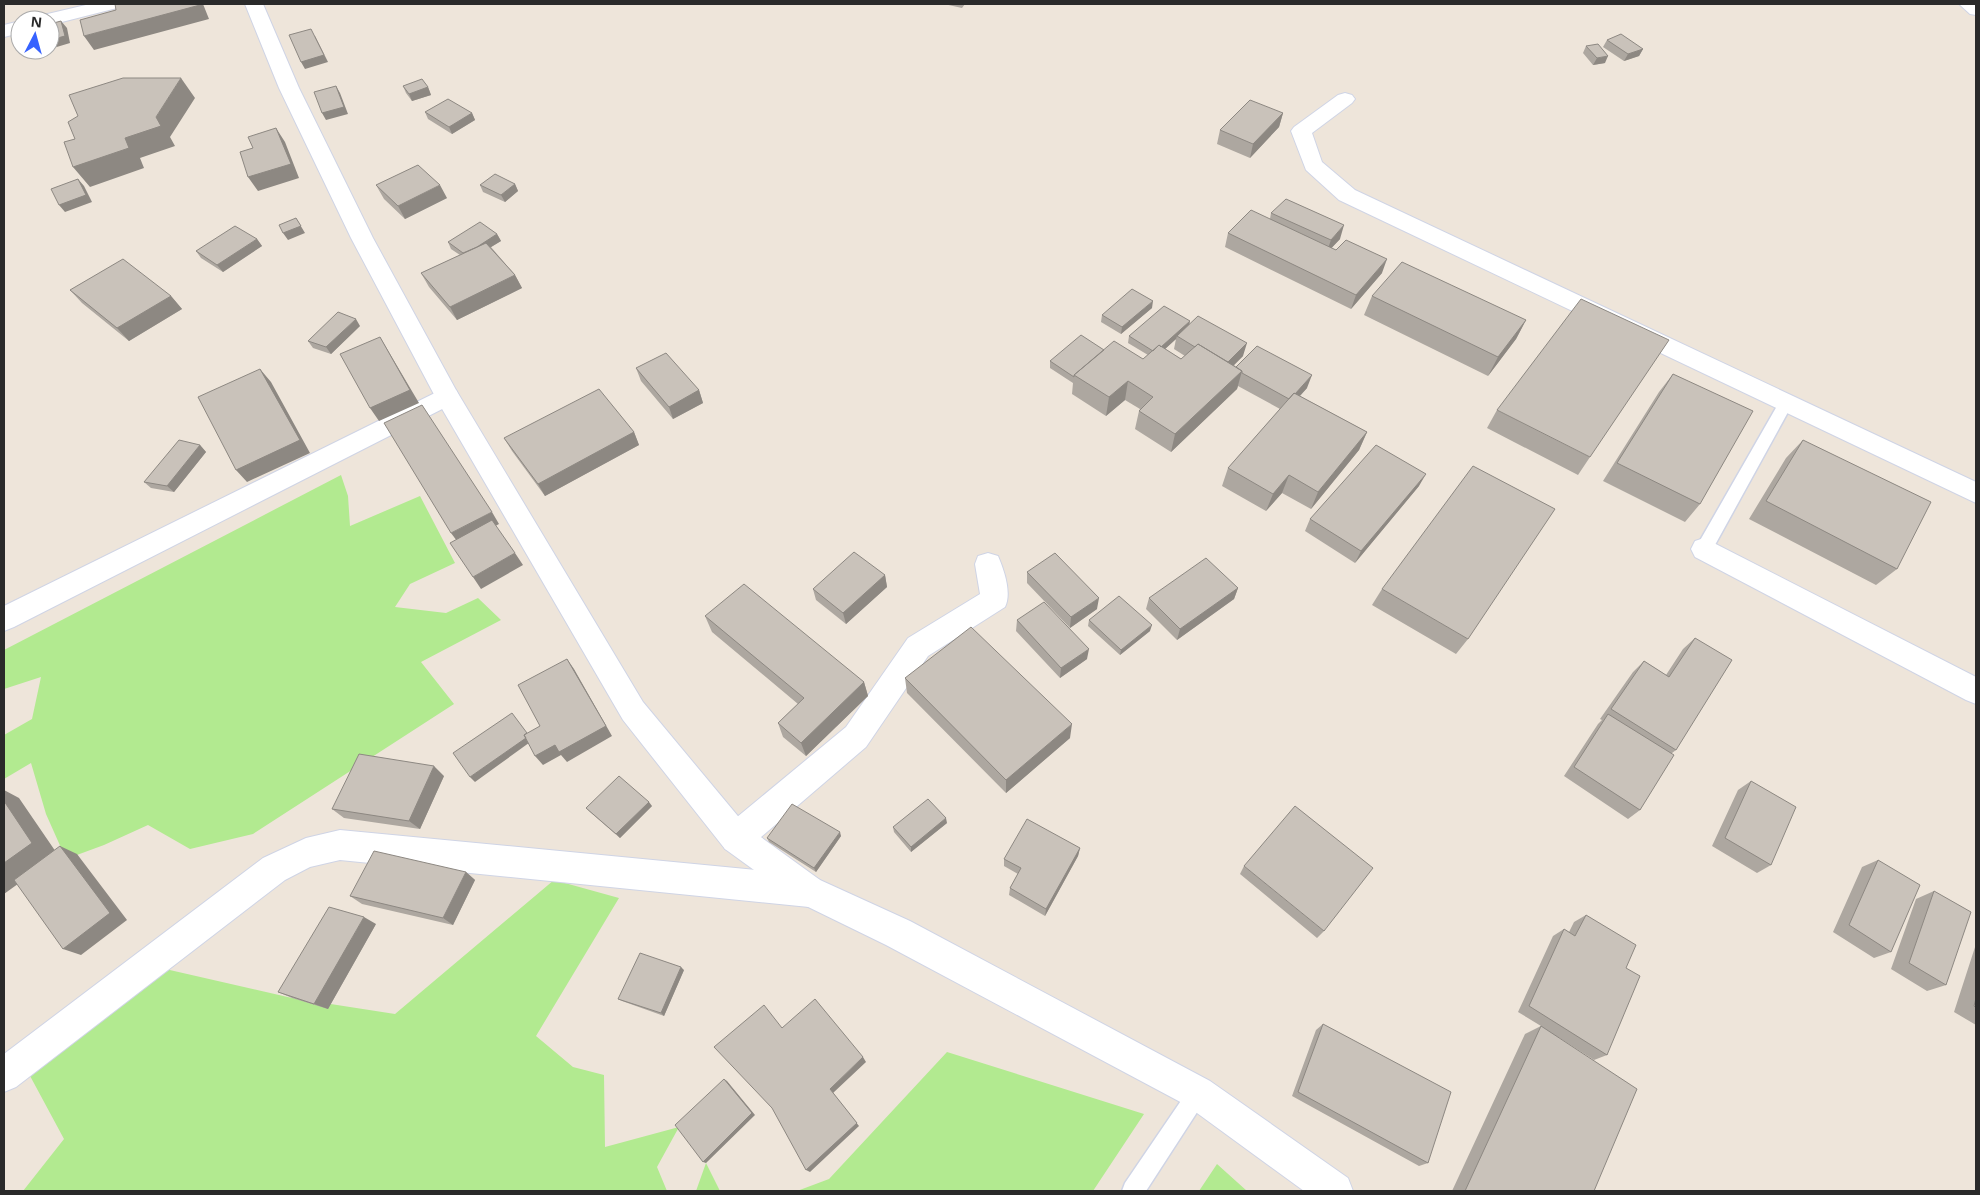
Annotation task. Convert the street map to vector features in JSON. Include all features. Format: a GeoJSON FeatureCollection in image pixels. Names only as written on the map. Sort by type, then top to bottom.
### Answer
{"type":"FeatureCollection","features":[{"type":"Feature","properties":{"kind":"street"},"geometry":{"type":"LineString","coordinates":[[60,17],[111,4]]}},
{"type":"Feature","properties":{"kind":"street"},"geometry":{"type":"LineString","coordinates":[[254,4],[289,88],[362,238],[447,396],[633,711],[736,838],[809,891],[898,933],[1198,1093],[1335,1191]]}},
{"type":"Feature","properties":{"kind":"street"},"geometry":{"type":"LineString","coordinates":[[1968,4],[1976,10]]}},
{"type":"Feature","properties":{"kind":"street"},"geometry":{"type":"LineString","coordinates":[[1345,99],[1301,131],[1313,165],[1347,195],[1976,493]]}},
{"type":"Feature","properties":{"kind":"street"},"geometry":{"type":"LineString","coordinates":[[4,618],[447,396]]}},
{"type":"Feature","properties":{"kind":"street"},"geometry":{"type":"LineString","coordinates":[[1704,549],[1976,691]]}},
{"type":"Feature","properties":{"kind":"street"},"geometry":{"type":"LineString","coordinates":[[736,838],[856,737],[918,647],[995,599],[988,564]]}},
{"type":"Feature","properties":{"kind":"street"},"geometry":{"type":"LineString","coordinates":[[4,1075],[274,870],[306,853],[340,845],[809,891]]}},
{"type":"Feature","properties":{"kind":"lane"},"geometry":{"type":"LineString","coordinates":[[1704,549],[1786,403]]}},
{"type":"Feature","properties":{"kind":"lane"},"geometry":{"type":"LineString","coordinates":[[1133,1191],[1198,1093]]}},
{"type":"Feature","properties":{"kind":"green space"},"geometry":{"type":"Polygon","coordinates":[[[341,475],[348,496],[350,526],[420,496],[455,563],[410,584],[395,607],[446,613],[478,598],[501,620],[421,662],[454,704],[253,834],[190,849],[148,825],[104,845],[66,859],[46,814],[31,763],[4,779],[4,735],[32,719],[41,677],[4,689],[4,650],[341,475]]]}},
{"type":"Feature","properties":{"kind":"green space"},"geometry":{"type":"Polygon","coordinates":[[[554,880],[619,898],[536,1036],[573,1067],[604,1075],[605,1147],[679,1127],[657,1167],[667,1191],[23,1191],[64,1139],[29,1074],[161,968],[292,998],[395,1014],[554,880]]]}},
{"type":"Feature","properties":{"kind":"green space"},"geometry":{"type":"Polygon","coordinates":[[[947,1052],[1144,1114],[1093,1191],[797,1191],[829,1179],[947,1052]]]}},
{"type":"Feature","properties":{"kind":"green space"},"geometry":{"type":"Polygon","coordinates":[[[706,1163],[720,1191],[696,1191],[706,1163]]]}},
{"type":"Feature","properties":{"kind":"green space"},"geometry":{"type":"Polygon","coordinates":[[[1217,1164],[1247,1191],[1199,1191],[1217,1164]]]}},
{"type":"Feature","properties":{"kind":"building"},"geometry":{"type":"Polygon","coordinates":[[[115,4],[200,5],[84,36],[80,20],[116,10],[115,4]]]}},
{"type":"Feature","properties":{"kind":"building"},"geometry":{"type":"Polygon","coordinates":[[[60,21],[65,36],[60,37],[60,21]]]}},
{"type":"Feature","properties":{"kind":"building"},"geometry":{"type":"Polygon","coordinates":[[[311,29],[324,55],[301,62],[289,35],[311,29]]]}},
{"type":"Feature","properties":{"kind":"building"},"geometry":{"type":"Polygon","coordinates":[[[1621,34],[1643,49],[1628,54],[1607,40],[1621,34]]]}},
{"type":"Feature","properties":{"kind":"building"},"geometry":{"type":"Polygon","coordinates":[[[1598,44],[1608,56],[1597,58],[1586,46],[1598,44]]]}},
{"type":"Feature","properties":{"kind":"building"},"geometry":{"type":"Polygon","coordinates":[[[123,78],[181,78],[156,117],[161,126],[125,138],[129,148],[73,167],[64,142],[75,139],[68,122],[78,116],[69,95],[123,78]]]}},
{"type":"Feature","properties":{"kind":"building"},"geometry":{"type":"Polygon","coordinates":[[[422,79],[428,87],[409,94],[403,86],[422,79]]]}},
{"type":"Feature","properties":{"kind":"building"},"geometry":{"type":"Polygon","coordinates":[[[336,86],[344,107],[322,113],[314,92],[336,86]]]}},
{"type":"Feature","properties":{"kind":"building"},"geometry":{"type":"Polygon","coordinates":[[[448,99],[472,113],[449,127],[425,112],[448,99]]]}},
{"type":"Feature","properties":{"kind":"building"},"geometry":{"type":"Polygon","coordinates":[[[1250,100],[1283,113],[1253,144],[1220,130],[1250,100]]]}},
{"type":"Feature","properties":{"kind":"building"},"geometry":{"type":"Polygon","coordinates":[[[276,128],[291,164],[248,177],[240,152],[253,148],[248,137],[276,128]]]}},
{"type":"Feature","properties":{"kind":"building"},"geometry":{"type":"Polygon","coordinates":[[[418,165],[440,185],[398,206],[376,185],[418,165]]]}},
{"type":"Feature","properties":{"kind":"building"},"geometry":{"type":"Polygon","coordinates":[[[495,174],[515,184],[501,195],[480,185],[495,174]]]}},
{"type":"Feature","properties":{"kind":"building"},"geometry":{"type":"Polygon","coordinates":[[[78,179],[86,195],[59,205],[51,189],[78,179]]]}},
{"type":"Feature","properties":{"kind":"building"},"geometry":{"type":"Polygon","coordinates":[[[1286,199],[1344,225],[1331,240],[1271,213],[1286,199]]]}},
{"type":"Feature","properties":{"kind":"building"},"geometry":{"type":"Polygon","coordinates":[[[1251,210],[1336,250],[1346,240],[1387,259],[1356,295],[1228,233],[1251,210]]]}},
{"type":"Feature","properties":{"kind":"building"},"geometry":{"type":"Polygon","coordinates":[[[296,218],[301,226],[283,233],[279,225],[296,218]]]}},
{"type":"Feature","properties":{"kind":"building"},"geometry":{"type":"Polygon","coordinates":[[[480,222],[497,234],[477,247],[463,253],[448,242],[480,222]]]}},
{"type":"Feature","properties":{"kind":"building"},"geometry":{"type":"Polygon","coordinates":[[[235,226],[257,239],[217,265],[196,251],[235,226]]]}},
{"type":"Feature","properties":{"kind":"building"},"geometry":{"type":"Polygon","coordinates":[[[486,243],[515,275],[450,307],[421,273],[486,243]]]}},
{"type":"Feature","properties":{"kind":"building"},"geometry":{"type":"Polygon","coordinates":[[[123,259],[171,296],[117,328],[70,290],[123,259]]]}},
{"type":"Feature","properties":{"kind":"building"},"geometry":{"type":"Polygon","coordinates":[[[1402,262],[1526,320],[1498,357],[1372,296],[1402,262]]]}},
{"type":"Feature","properties":{"kind":"building"},"geometry":{"type":"Polygon","coordinates":[[[1132,289],[1153,301],[1122,327],[1102,315],[1132,289]]]}},
{"type":"Feature","properties":{"kind":"building"},"geometry":{"type":"Polygon","coordinates":[[[1581,299],[1669,340],[1590,457],[1497,410],[1581,299]]]}},
{"type":"Feature","properties":{"kind":"building"},"geometry":{"type":"Polygon","coordinates":[[[1164,306],[1190,321],[1161,347],[1159,345],[1153,351],[1129,336],[1164,306]]]}},
{"type":"Feature","properties":{"kind":"building"},"geometry":{"type":"Polygon","coordinates":[[[338,312],[356,319],[326,347],[308,341],[338,312]]]}},
{"type":"Feature","properties":{"kind":"building"},"geometry":{"type":"Polygon","coordinates":[[[1198,316],[1247,343],[1228,362],[1198,344],[1195,347],[1177,336],[1198,316]]]}},
{"type":"Feature","properties":{"kind":"building"},"geometry":{"type":"Polygon","coordinates":[[[1081,335],[1104,350],[1074,377],[1050,361],[1081,335]]]}},
{"type":"Feature","properties":{"kind":"building"},"geometry":{"type":"Polygon","coordinates":[[[380,337],[410,390],[370,408],[340,354],[380,337]]]}},
{"type":"Feature","properties":{"kind":"building"},"geometry":{"type":"Polygon","coordinates":[[[1114,341],[1143,359],[1159,345],[1181,359],[1198,344],[1242,371],[1175,434],[1139,411],[1153,397],[1128,381],[1109,397],[1074,375],[1114,341]]]}},
{"type":"Feature","properties":{"kind":"building"},"geometry":{"type":"Polygon","coordinates":[[[1257,346],[1312,375],[1289,399],[1242,373],[1236,367],[1257,346]]]}},
{"type":"Feature","properties":{"kind":"building"},"geometry":{"type":"Polygon","coordinates":[[[666,353],[699,390],[669,407],[636,368],[666,353]]]}},
{"type":"Feature","properties":{"kind":"building"},"geometry":{"type":"Polygon","coordinates":[[[260,369],[300,440],[236,470],[198,397],[260,369]]]}},
{"type":"Feature","properties":{"kind":"building"},"geometry":{"type":"Polygon","coordinates":[[[1673,374],[1753,411],[1700,504],[1617,463],[1673,374]]]}},
{"type":"Feature","properties":{"kind":"building"},"geometry":{"type":"Polygon","coordinates":[[[599,389],[634,432],[538,484],[504,438],[599,389]]]}},
{"type":"Feature","properties":{"kind":"building"},"geometry":{"type":"Polygon","coordinates":[[[1294,393],[1367,432],[1318,492],[1289,475],[1273,494],[1228,468],[1294,393]]]}},
{"type":"Feature","properties":{"kind":"building"},"geometry":{"type":"Polygon","coordinates":[[[422,405],[492,512],[451,533],[384,423],[422,405]]]}},
{"type":"Feature","properties":{"kind":"building"},"geometry":{"type":"Polygon","coordinates":[[[179,440],[200,445],[167,486],[144,482],[179,440]]]}},
{"type":"Feature","properties":{"kind":"building"},"geometry":{"type":"Polygon","coordinates":[[[1803,440],[1931,502],[1897,569],[1766,501],[1803,440]]]}},
{"type":"Feature","properties":{"kind":"building"},"geometry":{"type":"Polygon","coordinates":[[[1376,445],[1426,474],[1361,551],[1310,519],[1376,445]]]}},
{"type":"Feature","properties":{"kind":"building"},"geometry":{"type":"Polygon","coordinates":[[[1473,466],[1555,509],[1468,639],[1382,589],[1473,466]]]}},
{"type":"Feature","properties":{"kind":"building"},"geometry":{"type":"Polygon","coordinates":[[[492,520],[515,553],[473,577],[450,543],[492,520]]]}},
{"type":"Feature","properties":{"kind":"building"},"geometry":{"type":"Polygon","coordinates":[[[854,552],[885,575],[843,613],[813,589],[854,552]]]}},
{"type":"Feature","properties":{"kind":"building"},"geometry":{"type":"Polygon","coordinates":[[[1055,553],[1099,598],[1071,617],[1027,572],[1055,553]]]}},
{"type":"Feature","properties":{"kind":"building"},"geometry":{"type":"Polygon","coordinates":[[[1206,558],[1238,588],[1180,629],[1149,598],[1206,558]]]}},
{"type":"Feature","properties":{"kind":"building"},"geometry":{"type":"Polygon","coordinates":[[[744,584],[864,682],[801,743],[778,723],[804,698],[705,616],[744,584]]]}},
{"type":"Feature","properties":{"kind":"building"},"geometry":{"type":"Polygon","coordinates":[[[1119,596],[1152,625],[1121,650],[1089,620],[1119,596]]]}},
{"type":"Feature","properties":{"kind":"building"},"geometry":{"type":"Polygon","coordinates":[[[1044,602],[1089,649],[1061,668],[1017,620],[1044,602]]]}},
{"type":"Feature","properties":{"kind":"building"},"geometry":{"type":"Polygon","coordinates":[[[971,627],[1072,724],[1006,780],[905,678],[971,627]]]}},
{"type":"Feature","properties":{"kind":"building"},"geometry":{"type":"Polygon","coordinates":[[[1695,638],[1732,660],[1676,750],[1611,709],[1644,661],[1669,677],[1695,638]]]}},
{"type":"Feature","properties":{"kind":"building"},"geometry":{"type":"Polygon","coordinates":[[[567,659],[606,726],[559,752],[555,745],[535,756],[524,735],[540,726],[518,685],[567,659]]]}},
{"type":"Feature","properties":{"kind":"building"},"geometry":{"type":"Polygon","coordinates":[[[512,713],[527,733],[524,735],[526,738],[470,777],[453,753],[512,713]]]}},
{"type":"Feature","properties":{"kind":"building"},"geometry":{"type":"Polygon","coordinates":[[[1608,714],[1674,755],[1640,810],[1574,767],[1608,714]]]}},
{"type":"Feature","properties":{"kind":"building"},"geometry":{"type":"Polygon","coordinates":[[[359,754],[434,766],[409,821],[332,809],[359,754]]]}},
{"type":"Feature","properties":{"kind":"building"},"geometry":{"type":"Polygon","coordinates":[[[619,776],[649,802],[616,834],[586,808],[619,776]]]}},
{"type":"Feature","properties":{"kind":"building"},"geometry":{"type":"Polygon","coordinates":[[[1751,781],[1796,807],[1771,865],[1725,838],[1751,781]]]}},
{"type":"Feature","properties":{"kind":"building"},"geometry":{"type":"Polygon","coordinates":[[[928,799],[946,818],[911,847],[893,827],[928,799]]]}},
{"type":"Feature","properties":{"kind":"building"},"geometry":{"type":"Polygon","coordinates":[[[4,801],[32,843],[4,863],[4,801]]]}},
{"type":"Feature","properties":{"kind":"building"},"geometry":{"type":"Polygon","coordinates":[[[792,804],[840,832],[814,868],[767,838],[792,804]]]}},
{"type":"Feature","properties":{"kind":"building"},"geometry":{"type":"Polygon","coordinates":[[[1295,806],[1373,868],[1324,931],[1244,866],[1295,806]]]}},
{"type":"Feature","properties":{"kind":"building"},"geometry":{"type":"Polygon","coordinates":[[[1027,819],[1080,848],[1046,909],[1010,888],[1021,868],[1004,859],[1027,819]]]}},
{"type":"Feature","properties":{"kind":"building"},"geometry":{"type":"Polygon","coordinates":[[[60,846],[110,913],[63,949],[14,880],[60,846]]]}},
{"type":"Feature","properties":{"kind":"building"},"geometry":{"type":"Polygon","coordinates":[[[374,851],[466,872],[443,918],[350,896],[374,851]]]}},
{"type":"Feature","properties":{"kind":"building"},"geometry":{"type":"Polygon","coordinates":[[[1878,860],[1920,885],[1891,952],[1849,925],[1878,860]]]}},
{"type":"Feature","properties":{"kind":"building"},"geometry":{"type":"Polygon","coordinates":[[[1934,891],[1971,912],[1946,985],[1909,963],[1934,891]]]}},
{"type":"Feature","properties":{"kind":"building"},"geometry":{"type":"Polygon","coordinates":[[[329,907],[364,917],[314,1004],[278,992],[329,907]]]}},
{"type":"Feature","properties":{"kind":"building"},"geometry":{"type":"Polygon","coordinates":[[[1586,915],[1636,945],[1626,968],[1640,976],[1607,1055],[1529,1006],[1564,929],[1575,936],[1586,915]]]}},
{"type":"Feature","properties":{"kind":"building"},"geometry":{"type":"Polygon","coordinates":[[[640,953],[681,967],[661,1013],[618,999],[640,953]]]}},
{"type":"Feature","properties":{"kind":"building"},"geometry":{"type":"Polygon","coordinates":[[[815,999],[863,1057],[830,1089],[857,1123],[806,1170],[772,1108],[714,1047],[764,1005],[782,1028],[815,999]]]}},
{"type":"Feature","properties":{"kind":"building"},"geometry":{"type":"Polygon","coordinates":[[[1323,1024],[1451,1092],[1428,1163],[1298,1092],[1323,1024]]]}},
{"type":"Feature","properties":{"kind":"building"},"geometry":{"type":"Polygon","coordinates":[[[1541,1026],[1637,1089],[1594,1191],[1465,1191],[1541,1026]]]}},
{"type":"Feature","properties":{"kind":"building"},"geometry":{"type":"Polygon","coordinates":[[[724,1079],[752,1113],[703,1162],[675,1125],[724,1079]]]}}]}
